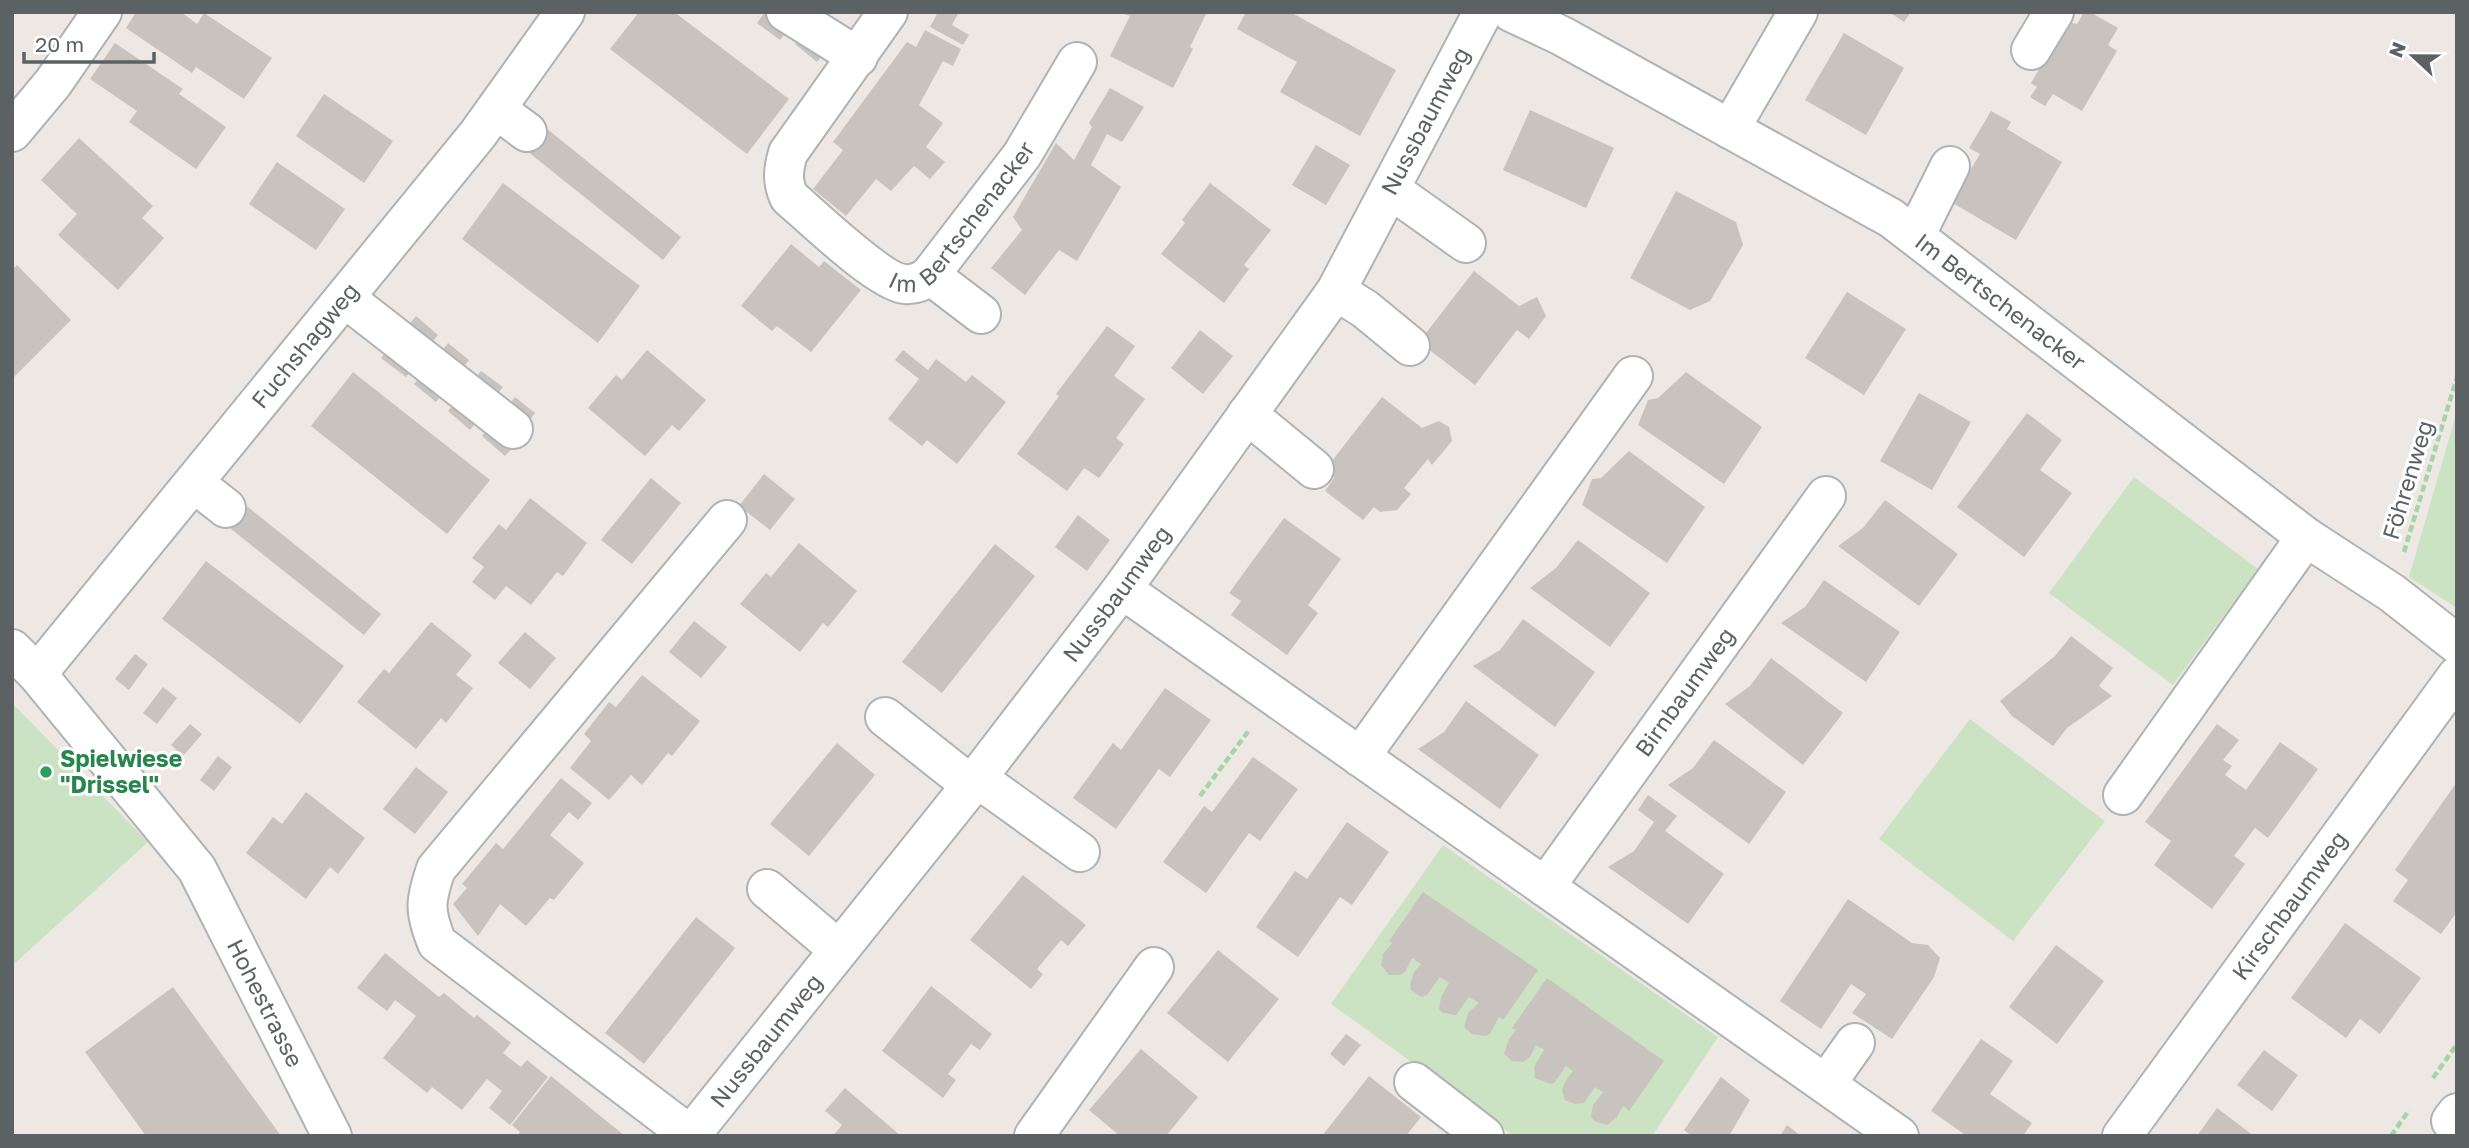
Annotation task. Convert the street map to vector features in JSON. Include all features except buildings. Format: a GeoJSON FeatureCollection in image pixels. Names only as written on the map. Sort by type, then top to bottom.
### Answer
{"type":"FeatureCollection","features":[{"type":"Feature","properties":{"kind":"street"},"geometry":{"type":"LineString","coordinates":[[12,132],[53,83],[102,12]]}},
{"type":"Feature","properties":{"kind":"street","name":"Fuchshagweg"},"geometry":{"type":"LineString","coordinates":[[25,661],[194,483],[345,299],[512,121],[565,12]]}},
{"type":"Feature","properties":{"kind":"street"},"geometry":{"type":"LineString","coordinates":[[786,12],[858,57]]}},
{"type":"Feature","properties":{"kind":"street","name":"Im Bertschenacker"},"geometry":{"type":"LineString","coordinates":[[888,12],[788,153],[783,168],[784,185],[789,197],[874,269],[905,285],[919,283],[930,275],[1022,155],[1077,62]]}},
{"type":"Feature","properties":{"kind":"street","name":"Nussbaumweg"},"geometry":{"type":"LineString","coordinates":[[727,520],[436,869],[427,897],[429,923],[437,943],[690,1136],[974,782],[1122,589],[1336,291],[1483,12]]}},
{"type":"Feature","properties":{"kind":"street","name":"Im Bertschenacker"},"geometry":{"type":"LineString","coordinates":[[1511,12],[1562,36],[1891,218],[2306,537],[2392,593],[2457,644]]}},
{"type":"Feature","properties":{"kind":"street"},"geometry":{"type":"LineString","coordinates":[[1730,129],[1798,12]]}},
{"type":"Feature","properties":{"kind":"street"},"geometry":{"type":"LineString","coordinates":[[2031,50],[2054,12]]}},
{"type":"Feature","properties":{"kind":"street"},"geometry":{"type":"LineString","coordinates":[[1914,236],[1950,166]]}},
{"type":"Feature","properties":{"kind":"street"},"geometry":{"type":"LineString","coordinates":[[1390,189],[1466,243]]}},
{"type":"Feature","properties":{"kind":"street"},"geometry":{"type":"LineString","coordinates":[[930,275],[981,314]]}},
{"type":"Feature","properties":{"kind":"street"},"geometry":{"type":"LineString","coordinates":[[1336,291],[1365,309],[1410,346]]}},
{"type":"Feature","properties":{"kind":"street"},"geometry":{"type":"LineString","coordinates":[[345,299],[513,429]]}},
{"type":"Feature","properties":{"kind":"street"},"geometry":{"type":"LineString","coordinates":[[1360,757],[1633,376]]}},
{"type":"Feature","properties":{"kind":"street"},"geometry":{"type":"LineString","coordinates":[[1247,414],[1314,469]]}},
{"type":"Feature","properties":{"kind":"street"},"geometry":{"type":"LineString","coordinates":[[194,483],[226,508]]}},
{"type":"Feature","properties":{"kind":"street","name":"Birnbaumweg"},"geometry":{"type":"LineString","coordinates":[[1545,887],[1826,496]]}},
{"type":"Feature","properties":{"kind":"street"},"geometry":{"type":"LineString","coordinates":[[2123,795],[2306,537]]}},
{"type":"Feature","properties":{"kind":"street"},"geometry":{"type":"LineString","coordinates":[[1122,589],[1899,1136]]}},
{"type":"Feature","properties":{"kind":"street","name":"Hohestrasse"},"geometry":{"type":"LineString","coordinates":[[25,661],[197,869],[332,1136]]}},
{"type":"Feature","properties":{"kind":"street","name":"Kirschbaumweg"},"geometry":{"type":"LineString","coordinates":[[2122,1136],[2457,676]]}},
{"type":"Feature","properties":{"kind":"street"},"geometry":{"type":"LineString","coordinates":[[885,717],[974,782],[1080,852]]}},
{"type":"Feature","properties":{"kind":"street"},"geometry":{"type":"LineString","coordinates":[[767,889],[839,950]]}},
{"type":"Feature","properties":{"kind":"street"},"geometry":{"type":"LineString","coordinates":[[1034,1136],[1154,967]]}},
{"type":"Feature","properties":{"kind":"street"},"geometry":{"type":"LineString","coordinates":[[1826,1084],[1855,1043]]}},
{"type":"Feature","properties":{"kind":"street"},"geometry":{"type":"LineString","coordinates":[[1414,1082],[1484,1136]]}},
{"type":"Feature","properties":{"kind":"street"},"geometry":{"type":"LineString","coordinates":[[2457,1113],[2451,1121],[2457,1125]]}},
{"type":"Feature","properties":{"kind":"path","name":"Föhrenweg"},"geometry":{"type":"LineString","coordinates":[[2392,593],[2457,377]]}},
{"type":"Feature","properties":{"kind":"path"},"geometry":{"type":"LineString","coordinates":[[1200,796],[1274,698]]}},
{"type":"Feature","properties":{"kind":"green space"},"geometry":{"type":"Polygon","coordinates":[[[2457,411],[2457,608],[2409,577],[2457,411]]]}},
{"type":"Feature","properties":{"kind":"green space"},"geometry":{"type":"Polygon","coordinates":[[[2134,477],[2258,569],[2173,685],[2049,593],[2134,477]]]}},
{"type":"Feature","properties":{"kind":"green space","name":"Spielwiese \"Drissel\""},"geometry":{"type":"Polygon","coordinates":[[[12,703],[148,842],[12,966],[12,703]]]}},
{"type":"Feature","properties":{"kind":"green space"},"geometry":{"type":"Polygon","coordinates":[[[1970,719],[2105,821],[2013,941],[1879,839],[1970,719]]]}},
{"type":"Feature","properties":{"kind":"green space"},"geometry":{"type":"Polygon","coordinates":[[[1443,845],[1718,1037],[1652,1136],[1514,1136],[1331,1004],[1443,845]]]}},
{"type":"Feature","properties":{"kind":"place","name":"Spielwiese \"Drissel\""},"geometry":{"type":"Point","coordinates":[46,772]}}]}
